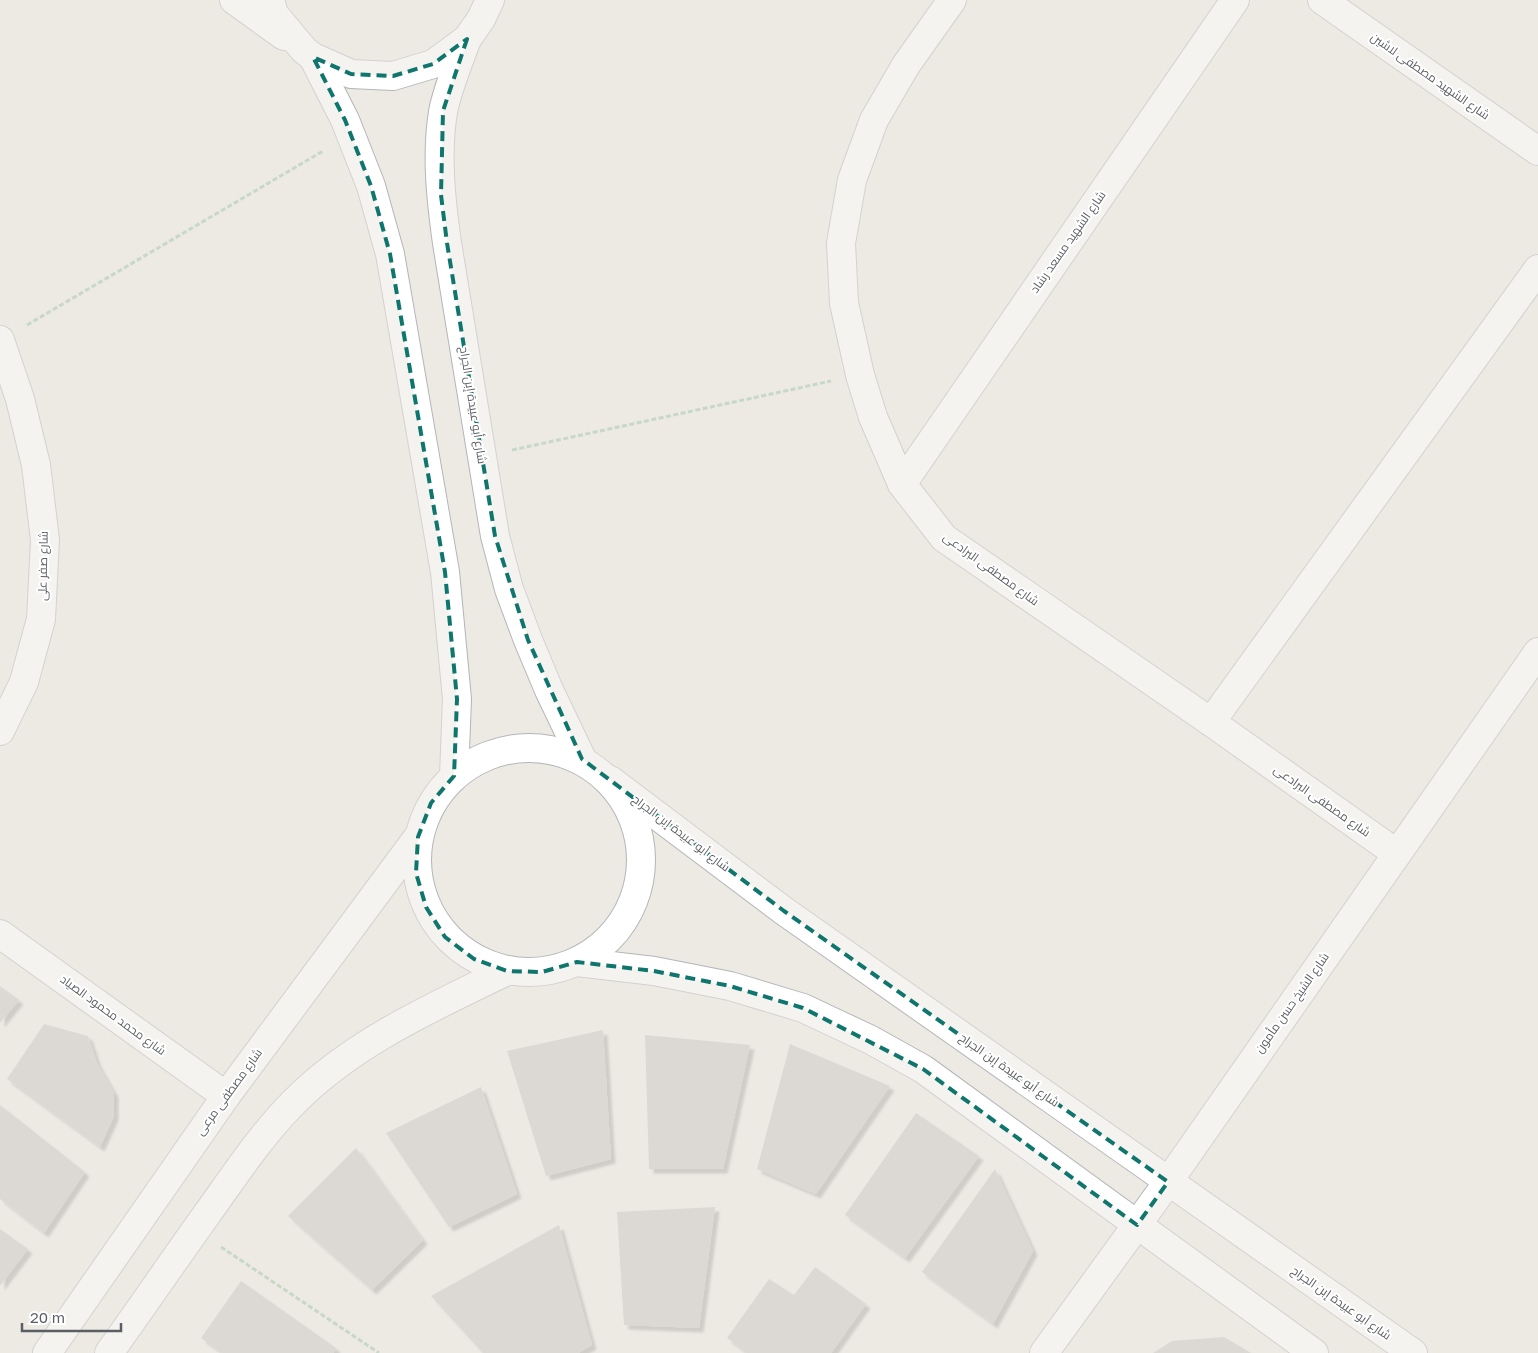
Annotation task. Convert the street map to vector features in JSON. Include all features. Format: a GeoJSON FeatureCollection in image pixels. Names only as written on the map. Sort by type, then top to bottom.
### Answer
{"type":"FeatureCollection","features":[{"type":"Feature","properties":{"kind":"street"},"geometry":{"type":"LineString","coordinates":[[234,0],[308,53],[351,74],[393,76],[433,64],[466,38],[480,19],[490,0]]}},
{"type":"Feature","properties":{"kind":"street"},"geometry":{"type":"LineString","coordinates":[[270,0],[274,14],[308,53],[351,135],[371,186],[390,254],[445,572],[457,699],[454,776]]}},
{"type":"Feature","properties":{"kind":"street","name":"شارع مصطفى البرادعى"},"geometry":{"type":"LineString","coordinates":[[952,0],[906,65],[874,120],[852,180],[841,243],[844,303],[860,374],[874,417],[902,484],[944,538],[1211,722],[1396,853]]}},
{"type":"Feature","properties":{"kind":"street","name":"شارع الشهيد مسعد رشاد"},"geometry":{"type":"LineString","coordinates":[[902,484],[1235,0]]}},
{"type":"Feature","properties":{"kind":"street","name":"شارع الشهيد مصطفى لاشين"},"geometry":{"type":"LineString","coordinates":[[1322,0],[1538,151]]}},
{"type":"Feature","properties":{"kind":"street","name":"شارع أبو عبيدة إبن الجراح"},"geometry":{"type":"LineString","coordinates":[[466,38],[443,111],[440,145],[441,195],[448,252],[494,536],[528,640],[549,690],[582,759],[784,911],[1413,1353]]}},
{"type":"Feature","properties":{"kind":"street"},"geometry":{"type":"LineString","coordinates":[[1211,722],[1538,269]]}},
{"type":"Feature","properties":{"kind":"street","name":"شارع صفر على"},"geometry":{"type":"LineString","coordinates":[[0,340],[20,399],[36,465],[45,540],[41,618],[24,682],[0,731]]}},
{"type":"Feature","properties":{"kind":"street","name":"شارع الشيخ حسن مأمون"},"geometry":{"type":"LineString","coordinates":[[1044,1353],[1168,1182],[1538,652]]}},
{"type":"Feature","properties":{"kind":"street"},"geometry":{"type":"LineString","coordinates":[[582,759],[550,748],[515,748],[482,757],[454,776],[431,803],[418,837],[416,873],[426,907],[445,937],[474,959],[507,971],[542,972],[577,962],[607,942],[628,914],[640,880],[641,844],[631,810],[610,780]]}},
{"type":"Feature","properties":{"kind":"street","name":"شارع مصطفى مرعى"},"geometry":{"type":"LineString","coordinates":[[47,1353],[226,1096],[418,837]]}},
{"type":"Feature","properties":{"kind":"street","name":"شارع محمد محمود الصياد"},"geometry":{"type":"LineString","coordinates":[[0,934],[226,1096]]}},
{"type":"Feature","properties":{"kind":"street"},"geometry":{"type":"LineString","coordinates":[[577,962],[654,971],[730,986],[803,1008],[863,1036],[923,1069],[1314,1353]]}},
{"type":"Feature","properties":{"kind":"street"},"geometry":{"type":"LineString","coordinates":[[109,1353],[256,1144],[296,1100],[334,1068],[384,1034],[507,971]]}},
{"type":"Feature","properties":{"kind":"path"},"geometry":{"type":"LineString","coordinates":[[0,340],[351,135]]}},
{"type":"Feature","properties":{"kind":"path"},"geometry":{"type":"LineString","coordinates":[[482,457],[860,374]]}},
{"type":"Feature","properties":{"kind":"path"},"geometry":{"type":"LineString","coordinates":[[196,1230],[379,1353]]}},
{"type":"Feature","properties":{"kind":"highlighted area"},"geometry":{"type":"Polygon","coordinates":[[[467,39],[443,111],[441,195],[447,243],[495,536],[528,640],[582,759],[784,911],[1168,1182],[1137,1225],[923,1069],[803,1008],[730,986],[654,971],[577,962],[542,972],[507,971],[474,959],[445,937],[426,907],[416,873],[418,837],[431,803],[454,776],[457,699],[445,572],[390,254],[371,186],[345,120],[313,57],[351,74],[393,76],[433,64],[467,39]]]}},
{"type":"Feature","properties":{"kind":"building"},"geometry":{"type":"Polygon","coordinates":[[[0,986],[19,1000],[0,1023],[0,986]]]}},
{"type":"Feature","properties":{"kind":"building"},"geometry":{"type":"Polygon","coordinates":[[[44,1024],[88,1036],[97,1063],[114,1093],[114,1116],[100,1147],[7,1079],[44,1024]]]}},
{"type":"Feature","properties":{"kind":"building"},"geometry":{"type":"Polygon","coordinates":[[[603,1030],[611,1159],[546,1176],[507,1051],[603,1030]]]}},
{"type":"Feature","properties":{"kind":"building"},"geometry":{"type":"Polygon","coordinates":[[[645,1035],[750,1045],[723,1169],[649,1169],[645,1035]]]}},
{"type":"Feature","properties":{"kind":"building"},"geometry":{"type":"Polygon","coordinates":[[[790,1044],[890,1086],[816,1194],[757,1169],[790,1044]]]}},
{"type":"Feature","properties":{"kind":"building"},"geometry":{"type":"Polygon","coordinates":[[[481,1087],[517,1194],[449,1227],[386,1133],[481,1087]]]}},
{"type":"Feature","properties":{"kind":"building"},"geometry":{"type":"Polygon","coordinates":[[[0,1105],[85,1172],[44,1233],[0,1199],[0,1105]]]}},
{"type":"Feature","properties":{"kind":"building"},"geometry":{"type":"Polygon","coordinates":[[[916,1113],[979,1156],[905,1258],[845,1215],[916,1113]]]}},
{"type":"Feature","properties":{"kind":"building"},"geometry":{"type":"Polygon","coordinates":[[[356,1148],[423,1240],[372,1290],[288,1216],[356,1148]]]}},
{"type":"Feature","properties":{"kind":"building"},"geometry":{"type":"Polygon","coordinates":[[[995,1169],[1033,1251],[993,1324],[922,1272],[995,1169]]]}},
{"type":"Feature","properties":{"kind":"building"},"geometry":{"type":"Polygon","coordinates":[[[715,1207],[699,1328],[624,1325],[617,1212],[715,1207]]]}},
{"type":"Feature","properties":{"kind":"building"},"geometry":{"type":"Polygon","coordinates":[[[559,1225],[592,1345],[578,1353],[483,1353],[431,1296],[559,1225]]]}},
{"type":"Feature","properties":{"kind":"building"},"geometry":{"type":"Polygon","coordinates":[[[0,1229],[28,1249],[0,1286],[0,1229]]]}},
{"type":"Feature","properties":{"kind":"building"},"geometry":{"type":"Polygon","coordinates":[[[815,1267],[866,1304],[831,1353],[747,1353],[727,1338],[769,1279],[794,1295],[815,1267]]]}},
{"type":"Feature","properties":{"kind":"building"},"geometry":{"type":"Polygon","coordinates":[[[241,1281],[336,1348],[333,1353],[223,1353],[201,1338],[241,1281]]]}},
{"type":"Feature","properties":{"kind":"building"},"geometry":{"type":"Polygon","coordinates":[[[1224,1337],[1251,1353],[1153,1353],[1172,1341],[1224,1337]]]}}]}
